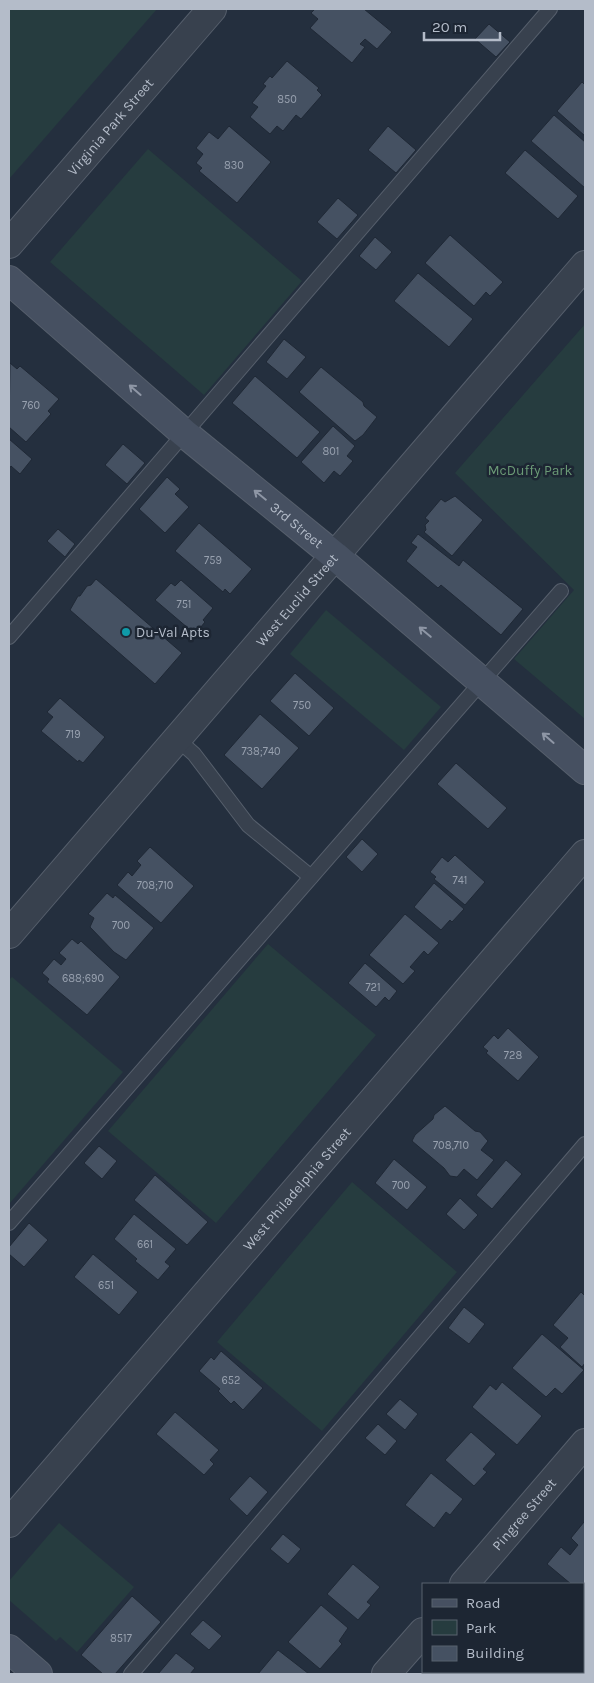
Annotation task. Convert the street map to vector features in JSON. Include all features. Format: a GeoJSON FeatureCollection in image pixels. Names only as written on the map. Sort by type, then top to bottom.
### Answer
{"type":"FeatureCollection","features":[{"type":"Feature","properties":{"kind":"street","name":"Virginia Park Street"},"geometry":{"type":"LineString","coordinates":[[9,244],[212,9]]}},
{"type":"Feature","properties":{"kind":"street","name":"West Euclid Street"},"geometry":{"type":"LineString","coordinates":[[9,934],[585,265]]}},
{"type":"Feature","properties":{"kind":"street","name":"3rd Street"},"geometry":{"type":"LineString","coordinates":[[9,280],[184,433],[335,556],[585,770]]}},
{"type":"Feature","properties":{"kind":"street","name":"West Philadelphia Street"},"geometry":{"type":"LineString","coordinates":[[9,1523],[585,854]]}},
{"type":"Feature","properties":{"kind":"street","name":"Pingree Street"},"geometry":{"type":"LineString","coordinates":[[465,1583],[585,1443]]}},
{"type":"Feature","properties":{"kind":"street"},"geometry":{"type":"LineString","coordinates":[[386,1674],[422,1633]]}},
{"type":"Feature","properties":{"kind":"street"},"geometry":{"type":"LineString","coordinates":[[9,1649],[38,1674]]}},
{"type":"Feature","properties":{"kind":"lane"},"geometry":{"type":"LineString","coordinates":[[9,637],[550,9]]}},
{"type":"Feature","properties":{"kind":"lane"},"geometry":{"type":"LineString","coordinates":[[9,1223],[562,591]]}},
{"type":"Feature","properties":{"kind":"lane"},"geometry":{"type":"LineString","coordinates":[[177,738],[194,754],[248,825],[311,877]]}},
{"type":"Feature","properties":{"kind":"lane"},"geometry":{"type":"LineString","coordinates":[[131,1674],[585,1144]]}},
{"type":"Feature","properties":{"kind":"green space"},"geometry":{"type":"Polygon","coordinates":[[[9,9],[157,9],[9,179],[9,9]]]}},
{"type":"Feature","properties":{"kind":"green space"},"geometry":{"type":"Polygon","coordinates":[[[148,149],[302,281],[204,395],[50,262],[148,149]]]}},
{"type":"Feature","properties":{"kind":"green space","name":"McDuffy Park"},"geometry":{"type":"Polygon","coordinates":[[[585,324],[585,719],[514,659],[574,590],[455,473],[585,324]]]}},
{"type":"Feature","properties":{"kind":"green space"},"geometry":{"type":"Polygon","coordinates":[[[326,610],[441,707],[404,750],[290,654],[326,610]]]}},
{"type":"Feature","properties":{"kind":"green space"},"geometry":{"type":"Polygon","coordinates":[[[268,944],[376,1035],[216,1223],[108,1131],[268,944]]]}},
{"type":"Feature","properties":{"kind":"green space"},"geometry":{"type":"Polygon","coordinates":[[[12,977],[123,1072],[9,1204],[9,980],[12,977]]]}},
{"type":"Feature","properties":{"kind":"green space"},"geometry":{"type":"Polygon","coordinates":[[[352,1182],[457,1272],[322,1431],[217,1342],[352,1182]]]}},
{"type":"Feature","properties":{"kind":"green space"},"geometry":{"type":"Polygon","coordinates":[[[59,1523],[134,1587],[77,1652],[60,1637],[56,1641],[9,1600],[9,1581],[59,1523]]]}},
{"type":"Feature","properties":{"kind":"building"},"geometry":{"type":"Polygon","coordinates":[[[315,9],[364,9],[392,32],[377,49],[365,39],[360,44],[365,47],[352,63],[310,28],[318,19],[311,13],[315,9]]]}},
{"type":"Feature","properties":{"kind":"building"},"geometry":{"type":"Polygon","coordinates":[[[489,24],[510,42],[496,57],[475,39],[489,24]]]}},
{"type":"Feature","properties":{"kind":"building"},"geometry":{"type":"Polygon","coordinates":[[[287,61],[319,88],[317,90],[322,95],[301,119],[296,115],[283,131],[277,126],[270,134],[250,117],[258,107],[252,103],[266,86],[263,84],[270,76],[272,78],[287,61]]]}},
{"type":"Feature","properties":{"kind":"building"},"geometry":{"type":"Polygon","coordinates":[[[582,82],[585,85],[585,136],[557,111],[582,82]]]}},
{"type":"Feature","properties":{"kind":"building"},"geometry":{"type":"Polygon","coordinates":[[[554,115],[585,142],[585,188],[531,141],[554,115]]]}},
{"type":"Feature","properties":{"kind":"building"},"geometry":{"type":"Polygon","coordinates":[[[229,126],[271,162],[237,203],[199,171],[202,168],[196,163],[203,154],[196,148],[209,132],[218,139],[229,126]]]}},
{"type":"Feature","properties":{"kind":"building"},"geometry":{"type":"Polygon","coordinates":[[[388,126],[416,150],[396,173],[368,150],[388,126]]]}},
{"type":"Feature","properties":{"kind":"building"},"geometry":{"type":"Polygon","coordinates":[[[525,150],[578,196],[558,219],[505,173],[525,150]]]}},
{"type":"Feature","properties":{"kind":"building"},"geometry":{"type":"Polygon","coordinates":[[[338,198],[358,215],[337,239],[317,222],[338,198]]]}},
{"type":"Feature","properties":{"kind":"building"},"geometry":{"type":"Polygon","coordinates":[[[450,235],[503,282],[490,296],[486,292],[474,306],[425,263],[450,235]]]}},
{"type":"Feature","properties":{"kind":"building"},"geometry":{"type":"Polygon","coordinates":[[[375,237],[392,252],[376,270],[359,256],[375,237]]]}},
{"type":"Feature","properties":{"kind":"building"},"geometry":{"type":"Polygon","coordinates":[[[418,273],[473,319],[449,347],[394,301],[418,273]]]}},
{"type":"Feature","properties":{"kind":"building"},"geometry":{"type":"Polygon","coordinates":[[[284,339],[306,357],[287,379],[266,362],[284,339]]]}},
{"type":"Feature","properties":{"kind":"building"},"geometry":{"type":"Polygon","coordinates":[[[10,363],[17,369],[20,366],[59,399],[48,411],[51,414],[26,442],[9,427],[10,363]]]}},
{"type":"Feature","properties":{"kind":"building"},"geometry":{"type":"Polygon","coordinates":[[[321,367],[363,402],[364,406],[377,417],[363,435],[355,441],[299,392],[321,367]]]}},
{"type":"Feature","properties":{"kind":"building"},"geometry":{"type":"Polygon","coordinates":[[[255,376],[320,432],[297,458],[232,403],[255,376]]]}},
{"type":"Feature","properties":{"kind":"building"},"geometry":{"type":"Polygon","coordinates":[[[333,426],[355,446],[347,456],[353,461],[340,476],[334,471],[324,483],[301,462],[333,426]]]}},
{"type":"Feature","properties":{"kind":"building"},"geometry":{"type":"Polygon","coordinates":[[[9,439],[32,459],[20,474],[11,466],[9,469],[9,439]]]}},
{"type":"Feature","properties":{"kind":"building"},"geometry":{"type":"Polygon","coordinates":[[[123,444],[145,463],[127,484],[105,465],[123,444]]]}},
{"type":"Feature","properties":{"kind":"building"},"geometry":{"type":"Polygon","coordinates":[[[167,477],[180,489],[175,494],[189,507],[165,533],[139,509],[167,477]]]}},
{"type":"Feature","properties":{"kind":"building"},"geometry":{"type":"Polygon","coordinates":[[[455,496],[483,520],[452,556],[424,532],[426,530],[425,525],[429,521],[425,518],[441,499],[445,502],[455,496]]]}},
{"type":"Feature","properties":{"kind":"building"},"geometry":{"type":"Polygon","coordinates":[[[199,523],[252,569],[230,594],[225,589],[223,592],[175,551],[199,523]]]}},
{"type":"Feature","properties":{"kind":"building"},"geometry":{"type":"Polygon","coordinates":[[[58,529],[75,544],[65,557],[47,541],[58,529]]]}},
{"type":"Feature","properties":{"kind":"building"},"geometry":{"type":"Polygon","coordinates":[[[418,534],[459,566],[463,560],[523,609],[501,635],[441,585],[438,588],[406,561],[417,547],[411,543],[418,534]]]}},
{"type":"Feature","properties":{"kind":"building","name":"Du-Val Apts"},"geometry":{"type":"Polygon","coordinates":[[[96,579],[182,653],[155,684],[70,610],[78,596],[96,579]]]}},
{"type":"Feature","properties":{"kind":"building"},"geometry":{"type":"Polygon","coordinates":[[[181,580],[213,608],[195,634],[155,600],[171,583],[175,586],[181,580]]]}},
{"type":"Feature","properties":{"kind":"building"},"geometry":{"type":"Polygon","coordinates":[[[295,673],[334,708],[309,736],[270,701],[295,673]]]}},
{"type":"Feature","properties":{"kind":"building"},"geometry":{"type":"Polygon","coordinates":[[[60,698],[105,737],[83,763],[79,760],[78,762],[41,731],[53,717],[47,712],[60,698]]]}},
{"type":"Feature","properties":{"kind":"building"},"geometry":{"type":"Polygon","coordinates":[[[260,714],[299,748],[262,789],[224,755],[260,714]]]}},
{"type":"Feature","properties":{"kind":"building"},"geometry":{"type":"Polygon","coordinates":[[[456,763],[507,808],[488,829],[437,784],[456,763]]]}},
{"type":"Feature","properties":{"kind":"building"},"geometry":{"type":"Polygon","coordinates":[[[362,839],[378,854],[362,872],[346,857],[362,839]]]}},
{"type":"Feature","properties":{"kind":"building"},"geometry":{"type":"Polygon","coordinates":[[[150,847],[194,886],[161,923],[117,885],[128,872],[132,876],[141,865],[137,861],[150,847]]]}},
{"type":"Feature","properties":{"kind":"building"},"geometry":{"type":"Polygon","coordinates":[[[455,855],[485,882],[465,905],[434,879],[436,877],[430,872],[442,857],[448,862],[455,855]]]}},
{"type":"Feature","properties":{"kind":"building"},"geometry":{"type":"Polygon","coordinates":[[[434,883],[464,909],[452,922],[450,920],[441,930],[414,907],[434,883]]]}},
{"type":"Feature","properties":{"kind":"building"},"geometry":{"type":"Polygon","coordinates":[[[107,893],[113,898],[115,895],[154,928],[126,960],[114,952],[90,927],[94,918],[88,914],[107,893]]]}},
{"type":"Feature","properties":{"kind":"building"},"geometry":{"type":"Polygon","coordinates":[[[405,914],[439,943],[428,955],[424,951],[410,967],[415,971],[403,984],[369,955],[405,914]]]}},
{"type":"Feature","properties":{"kind":"building"},"geometry":{"type":"Polygon","coordinates":[[[72,939],[78,944],[81,941],[120,977],[87,1015],[47,982],[49,979],[42,973],[54,959],[61,965],[66,959],[59,953],[72,939]]]}},
{"type":"Feature","properties":{"kind":"building"},"geometry":{"type":"Polygon","coordinates":[[[365,963],[397,991],[389,1001],[385,997],[376,1007],[348,983],[365,963]]]}},
{"type":"Feature","properties":{"kind":"building"},"geometry":{"type":"Polygon","coordinates":[[[508,1028],[539,1057],[518,1081],[486,1053],[488,1051],[483,1047],[494,1035],[498,1039],[508,1028]]]}},
{"type":"Feature","properties":{"kind":"building"},"geometry":{"type":"Polygon","coordinates":[[[445,1106],[475,1131],[480,1132],[488,1141],[481,1150],[494,1160],[477,1180],[464,1169],[457,1177],[450,1176],[444,1168],[412,1141],[415,1135],[445,1106]]]}},
{"type":"Feature","properties":{"kind":"building"},"geometry":{"type":"Polygon","coordinates":[[[99,1146],[117,1161],[102,1179],[84,1163],[99,1146]]]}},
{"type":"Feature","properties":{"kind":"building"},"geometry":{"type":"Polygon","coordinates":[[[394,1159],[427,1187],[407,1210],[375,1183],[394,1159]]]}},
{"type":"Feature","properties":{"kind":"building"},"geometry":{"type":"Polygon","coordinates":[[[506,1160],[522,1174],[492,1209],[476,1195],[506,1160]]]}},
{"type":"Feature","properties":{"kind":"building"},"geometry":{"type":"Polygon","coordinates":[[[155,1175],[208,1222],[187,1245],[134,1200],[155,1175]]]}},
{"type":"Feature","properties":{"kind":"building"},"geometry":{"type":"Polygon","coordinates":[[[460,1198],[478,1215],[464,1230],[446,1214],[460,1198]]]}},
{"type":"Feature","properties":{"kind":"building"},"geometry":{"type":"Polygon","coordinates":[[[134,1214],[176,1249],[165,1262],[170,1266],[158,1280],[135,1261],[137,1259],[114,1239],[134,1214]]]}},
{"type":"Feature","properties":{"kind":"building"},"geometry":{"type":"Polygon","coordinates":[[[29,1223],[48,1240],[24,1267],[9,1254],[9,1247],[29,1223]]]}},
{"type":"Feature","properties":{"kind":"building"},"geometry":{"type":"Polygon","coordinates":[[[93,1254],[138,1292],[119,1315],[74,1277],[93,1254]]]}},
{"type":"Feature","properties":{"kind":"building"},"geometry":{"type":"Polygon","coordinates":[[[581,1292],[585,1296],[585,1363],[582,1367],[560,1347],[568,1338],[553,1325],[581,1292]]]}},
{"type":"Feature","properties":{"kind":"building"},"geometry":{"type":"Polygon","coordinates":[[[464,1307],[485,1324],[469,1344],[448,1328],[464,1307]]]}},
{"type":"Feature","properties":{"kind":"building"},"geometry":{"type":"Polygon","coordinates":[[[542,1334],[584,1370],[562,1394],[555,1388],[546,1397],[512,1368],[542,1334]]]}},
{"type":"Feature","properties":{"kind":"building"},"geometry":{"type":"Polygon","coordinates":[[[221,1351],[263,1388],[243,1410],[234,1401],[231,1404],[218,1391],[220,1389],[199,1371],[211,1357],[214,1360],[221,1351]]]}},
{"type":"Feature","properties":{"kind":"building"},"geometry":{"type":"Polygon","coordinates":[[[502,1382],[542,1416],[517,1445],[472,1407],[490,1385],[496,1390],[502,1382]]]}},
{"type":"Feature","properties":{"kind":"building"},"geometry":{"type":"Polygon","coordinates":[[[400,1399],[418,1414],[405,1430],[386,1414],[400,1399]]]}},
{"type":"Feature","properties":{"kind":"building"},"geometry":{"type":"Polygon","coordinates":[[[175,1412],[219,1450],[210,1460],[214,1464],[204,1475],[156,1434],[175,1412]]]}},
{"type":"Feature","properties":{"kind":"building"},"geometry":{"type":"Polygon","coordinates":[[[378,1424],[397,1441],[385,1455],[365,1438],[378,1424]]]}},
{"type":"Feature","properties":{"kind":"building"},"geometry":{"type":"Polygon","coordinates":[[[471,1432],[496,1454],[483,1469],[487,1472],[474,1486],[445,1460],[471,1432]]]}},
{"type":"Feature","properties":{"kind":"building"},"geometry":{"type":"Polygon","coordinates":[[[431,1473],[463,1499],[450,1515],[446,1512],[434,1528],[405,1505],[431,1473]]]}},
{"type":"Feature","properties":{"kind":"building"},"geometry":{"type":"Polygon","coordinates":[[[250,1476],[268,1492],[247,1516],[229,1499],[250,1476]]]}},
{"type":"Feature","properties":{"kind":"building"},"geometry":{"type":"Polygon","coordinates":[[[584,1522],[585,1597],[584,1583],[570,1583],[547,1564],[561,1547],[570,1555],[578,1545],[571,1538],[584,1522]]]}},
{"type":"Feature","properties":{"kind":"building"},"geometry":{"type":"Polygon","coordinates":[[[283,1534],[301,1549],[288,1564],[270,1549],[283,1534]]]}},
{"type":"Feature","properties":{"kind":"building"},"geometry":{"type":"Polygon","coordinates":[[[353,1564],[380,1587],[367,1602],[371,1605],[358,1620],[327,1594],[353,1564]]]}},
{"type":"Feature","properties":{"kind":"building"},"geometry":{"type":"Polygon","coordinates":[[[132,1596],[161,1622],[115,1674],[103,1674],[81,1655],[132,1596]]]}},
{"type":"Feature","properties":{"kind":"building"},"geometry":{"type":"Polygon","coordinates":[[[321,1605],[348,1628],[339,1641],[342,1644],[320,1669],[288,1642],[321,1605]]]}},
{"type":"Feature","properties":{"kind":"building"},"geometry":{"type":"Polygon","coordinates":[[[203,1620],[222,1636],[209,1650],[190,1634],[203,1620]]]}},
{"type":"Feature","properties":{"kind":"building"},"geometry":{"type":"Polygon","coordinates":[[[278,1650],[309,1674],[258,1674],[278,1650]]]}},
{"type":"Feature","properties":{"kind":"building"},"geometry":{"type":"Polygon","coordinates":[[[176,1653],[195,1668],[190,1674],[158,1674],[176,1653]]]}},
{"type":"Feature","properties":{"kind":"place","name":"Du-Val Apts"},"geometry":{"type":"Point","coordinates":[126,632]}}]}
